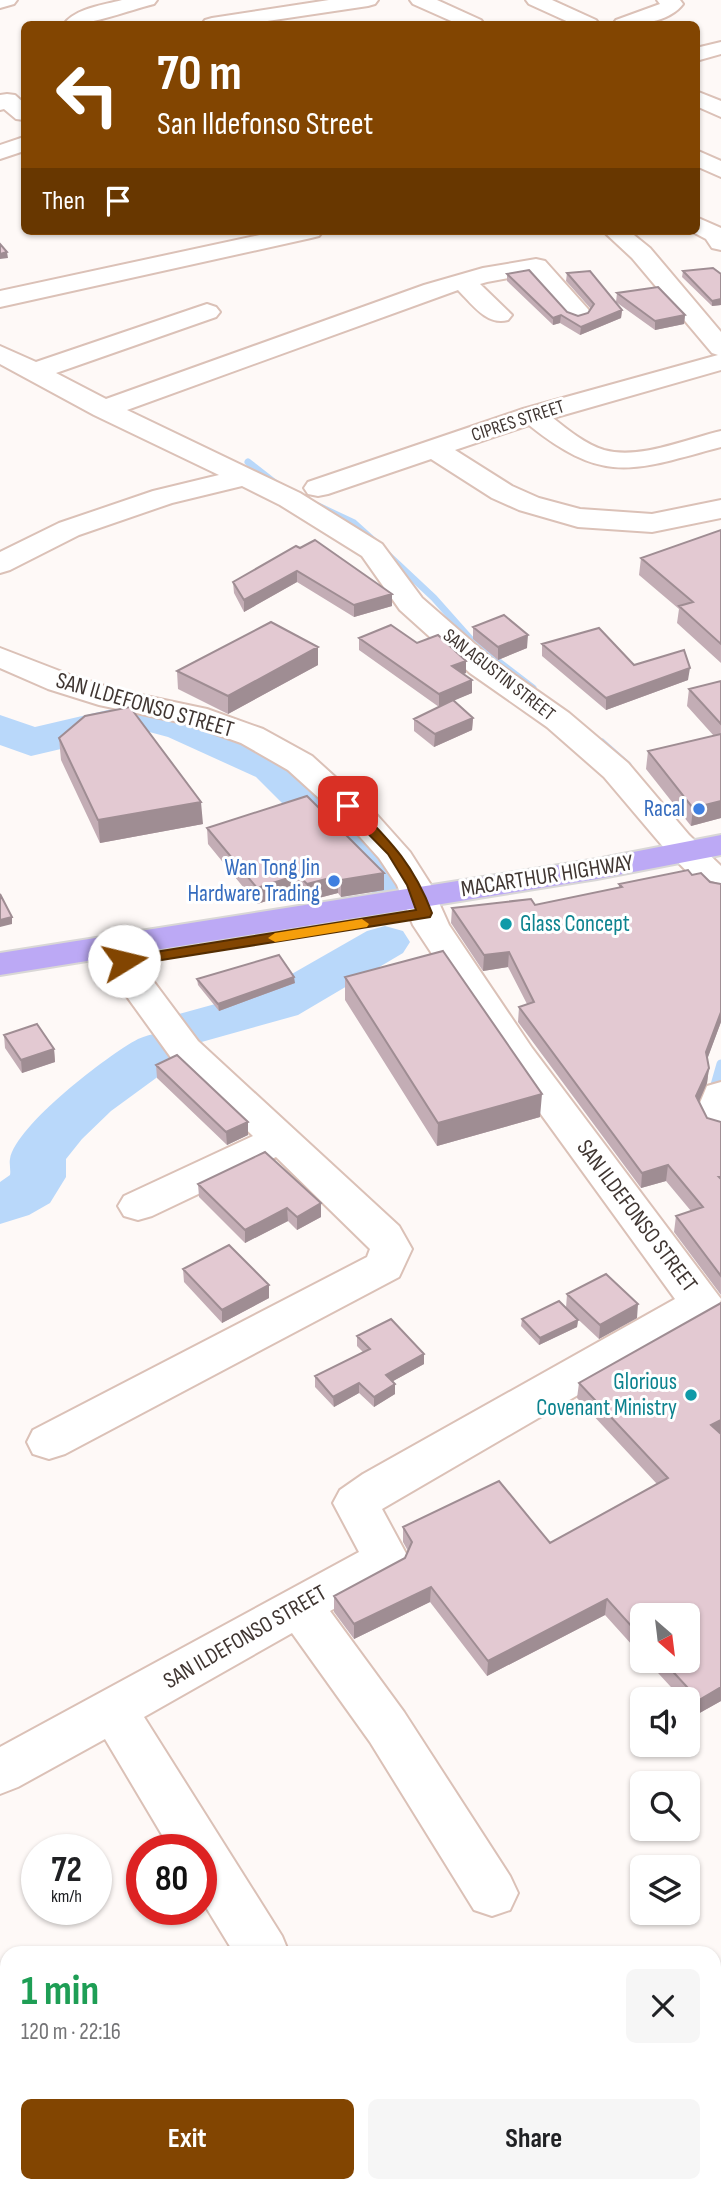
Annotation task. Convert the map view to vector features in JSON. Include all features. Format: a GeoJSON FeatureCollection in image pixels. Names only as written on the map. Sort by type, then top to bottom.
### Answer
{"type":"FeatureCollection","features":[{"type":"Feature","properties":{"kind":"highway","name":"MACARTHUR HIGHWAY"},"geometry":{"type":"LineString","coordinates":[[0,981],[122,953],[422,905],[711,863]]}},
{"type":"Feature","properties":{"kind":"highway","name":"MACARTHUR HIGHWAY"},"geometry":{"type":"LineString","coordinates":[[0,964],[122,953]]}},
{"type":"Feature","properties":{"kind":"street"},"geometry":{"type":"LineString","coordinates":[[0,2],[7,0]]}},
{"type":"Feature","properties":{"kind":"street"},"geometry":{"type":"LineString","coordinates":[[75,16],[147,0]]}},
{"type":"Feature","properties":{"kind":"street"},"geometry":{"type":"LineString","coordinates":[[232,21],[368,0]]}},
{"type":"Feature","properties":{"kind":"street"},"geometry":{"type":"LineString","coordinates":[[420,0],[467,21]]}},
{"type":"Feature","properties":{"kind":"street"},"geometry":{"type":"LineString","coordinates":[[536,0],[582,21]]}},
{"type":"Feature","properties":{"kind":"street"},"geometry":{"type":"LineString","coordinates":[[632,21],[673,5],[667,0]]}},
{"type":"Feature","properties":{"kind":"street"},"geometry":{"type":"LineString","coordinates":[[700,54],[721,48]]}},
{"type":"Feature","properties":{"kind":"street"},"geometry":{"type":"LineString","coordinates":[[700,99],[721,110]]}},
{"type":"Feature","properties":{"kind":"street"},"geometry":{"type":"LineString","coordinates":[[0,103],[7,100],[21,112]]}},
{"type":"Feature","properties":{"kind":"street"},"geometry":{"type":"LineString","coordinates":[[0,152],[21,145]]}},
{"type":"Feature","properties":{"kind":"street"},"geometry":{"type":"LineString","coordinates":[[701,146],[721,170]]}},
{"type":"Feature","properties":{"kind":"street"},"geometry":{"type":"LineString","coordinates":[[0,299],[293,235]]}},
{"type":"Feature","properties":{"kind":"street"},"geometry":{"type":"LineString","coordinates":[[620,235],[641,253],[721,348]]}},
{"type":"Feature","properties":{"kind":"street"},"geometry":{"type":"LineString","coordinates":[[104,409],[272,346],[462,281],[536,267],[578,313]]}},
{"type":"Feature","properties":{"kind":"street"},"geometry":{"type":"LineString","coordinates":[[462,281],[499,315]]}},
{"type":"Feature","properties":{"kind":"street"},"geometry":{"type":"LineString","coordinates":[[36,371],[208,312]]}},
{"type":"Feature","properties":{"kind":"street","name":"SAN AGUSTIN STREET"},"geometry":{"type":"LineString","coordinates":[[0,354],[104,409],[312,510],[372,550],[411,604],[481,666],[558,720],[616,770],[711,863]]}},
{"type":"Feature","properties":{"kind":"street","name":"CIPRES STREET"},"geometry":{"type":"LineString","coordinates":[[318,488],[533,415],[721,362]]}},
{"type":"Feature","properties":{"kind":"street"},"geometry":{"type":"LineString","coordinates":[[533,415],[575,447],[602,458],[628,460],[721,439]]}},
{"type":"Feature","properties":{"kind":"street"},"geometry":{"type":"LineString","coordinates":[[434,449],[502,492],[529,504],[578,518],[652,523],[721,509]]}},
{"type":"Feature","properties":{"kind":"street"},"geometry":{"type":"LineString","coordinates":[[6,555],[69,529],[141,505],[246,477]]}},
{"type":"Feature","properties":{"kind":"street","name":"SAN ILDEFONSO STREET"},"geometry":{"type":"LineString","coordinates":[[0,657],[59,682],[110,698],[196,716],[253,736],[300,763],[364,821],[393,852],[422,905],[519,1057],[674,1270],[712,1314],[379,1487],[356,1503],[386,1559],[299,1605],[115,1712],[0,1772]]}},
{"type":"Feature","properties":{"kind":"street"},"geometry":{"type":"LineString","coordinates":[[50,1442],[384,1266],[391,1249],[385,1236],[185,1050],[130,976],[122,953]]}},
{"type":"Feature","properties":{"kind":"street"},"geometry":{"type":"LineString","coordinates":[[721,1095],[716,1110],[721,1123]]}},
{"type":"Feature","properties":{"kind":"street"},"geometry":{"type":"LineString","coordinates":[[138,1206],[280,1139]]}},
{"type":"Feature","properties":{"kind":"street"},"geometry":{"type":"LineString","coordinates":[[299,1605],[387,1727],[492,1893]]}},
{"type":"Feature","properties":{"kind":"street"},"geometry":{"type":"LineString","coordinates":[[115,1712],[190,1834]]}},
{"type":"Feature","properties":{"kind":"street"},"geometry":{"type":"LineString","coordinates":[[217,1879],[259,1946]]}},
{"type":"Feature","properties":{"kind":"building"},"geometry":{"type":"Polygon","coordinates":[[[0,244],[7,252],[0,254],[0,244]]]}},
{"type":"Feature","properties":{"kind":"building"},"geometry":{"type":"Polygon","coordinates":[[[713,268],[721,274],[721,299],[712,301],[683,271],[713,268]]]}},
{"type":"Feature","properties":{"kind":"building"},"geometry":{"type":"Polygon","coordinates":[[[529,270],[567,312],[578,316],[588,313],[594,304],[567,273],[590,271],[622,310],[581,327],[561,315],[553,318],[507,274],[529,270]]]}},
{"type":"Feature","properties":{"kind":"building"},"geometry":{"type":"Polygon","coordinates":[[[658,287],[685,315],[655,321],[617,293],[658,287]]]}},
{"type":"Feature","properties":{"kind":"building"},"geometry":{"type":"Polygon","coordinates":[[[721,530],[721,644],[679,606],[693,602],[641,558],[721,530]]]}},
{"type":"Feature","properties":{"kind":"building"},"geometry":{"type":"Polygon","coordinates":[[[315,540],[392,594],[354,605],[297,571],[244,600],[233,582],[296,546],[300,548],[315,540]]]}},
{"type":"Feature","properties":{"kind":"building"},"geometry":{"type":"Polygon","coordinates":[[[504,615],[528,635],[498,647],[473,627],[504,615]]]}},
{"type":"Feature","properties":{"kind":"building"},"geometry":{"type":"Polygon","coordinates":[[[271,622],[318,647],[228,696],[177,671],[271,622]]]}},
{"type":"Feature","properties":{"kind":"building"},"geometry":{"type":"Polygon","coordinates":[[[391,625],[417,643],[438,635],[466,661],[452,666],[472,680],[439,694],[359,638],[391,625]]]}},
{"type":"Feature","properties":{"kind":"building"},"geometry":{"type":"Polygon","coordinates":[[[599,628],[634,665],[684,650],[690,668],[606,698],[542,644],[599,628]]]}},
{"type":"Feature","properties":{"kind":"building"},"geometry":{"type":"Polygon","coordinates":[[[721,681],[721,724],[689,689],[721,681]]]}},
{"type":"Feature","properties":{"kind":"building"},"geometry":{"type":"Polygon","coordinates":[[[453,700],[473,718],[435,734],[414,719],[453,700]]]}},
{"type":"Feature","properties":{"kind":"building"},"geometry":{"type":"Polygon","coordinates":[[[130,707],[201,802],[98,820],[59,738],[85,716],[130,707]]]}},
{"type":"Feature","properties":{"kind":"building"},"geometry":{"type":"Polygon","coordinates":[[[721,734],[721,801],[693,808],[648,751],[721,734]]]}},
{"type":"Feature","properties":{"kind":"building"},"geometry":{"type":"Polygon","coordinates":[[[307,796],[384,873],[341,880],[338,876],[307,884],[298,875],[257,888],[207,828],[307,796]]]}},
{"type":"Feature","properties":{"kind":"building"},"geometry":{"type":"Polygon","coordinates":[[[688,870],[692,875],[701,873],[710,882],[721,884],[721,1012],[706,1052],[709,1068],[696,1096],[707,1118],[721,1122],[721,1276],[676,1216],[703,1207],[668,1165],[642,1173],[519,1007],[534,1002],[509,952],[484,955],[452,908],[531,899],[535,905],[688,870]]]}},
{"type":"Feature","properties":{"kind":"building"},"geometry":{"type":"Polygon","coordinates":[[[0,894],[12,917],[0,920],[0,894]]]}},
{"type":"Feature","properties":{"kind":"building"},"geometry":{"type":"Polygon","coordinates":[[[443,951],[542,1094],[438,1123],[345,977],[443,951]]]}},
{"type":"Feature","properties":{"kind":"building"},"geometry":{"type":"Polygon","coordinates":[[[279,955],[294,977],[218,1004],[197,979],[279,955]]]}},
{"type":"Feature","properties":{"kind":"building"},"geometry":{"type":"Polygon","coordinates":[[[37,1024],[54,1049],[21,1060],[4,1035],[37,1024]]]}},
{"type":"Feature","properties":{"kind":"building"},"geometry":{"type":"Polygon","coordinates":[[[177,1055],[248,1122],[226,1132],[156,1065],[177,1055]]]}},
{"type":"Feature","properties":{"kind":"building"},"geometry":{"type":"Polygon","coordinates":[[[265,1152],[321,1203],[297,1217],[287,1208],[245,1230],[198,1184],[265,1152]]]}},
{"type":"Feature","properties":{"kind":"building"},"geometry":{"type":"Polygon","coordinates":[[[229,1245],[269,1285],[222,1310],[183,1269],[229,1245]]]}},
{"type":"Feature","properties":{"kind":"building"},"geometry":{"type":"Polygon","coordinates":[[[606,1274],[638,1304],[600,1325],[567,1294],[606,1274]]]}},
{"type":"Feature","properties":{"kind":"building"},"geometry":{"type":"Polygon","coordinates":[[[559,1301],[578,1320],[540,1338],[522,1319],[559,1301]]]}},
{"type":"Feature","properties":{"kind":"building"},"geometry":{"type":"Polygon","coordinates":[[[721,1303],[721,1420],[711,1425],[721,1434],[721,1687],[700,1699],[700,1687],[687,1687],[674,1673],[700,1673],[700,1603],[630,1603],[630,1625],[607,1599],[488,1661],[431,1587],[354,1624],[334,1596],[405,1558],[412,1542],[403,1527],[499,1481],[550,1543],[668,1478],[579,1383],[721,1303]]]}},
{"type":"Feature","properties":{"kind":"building"},"geometry":{"type":"Polygon","coordinates":[[[391,1319],[424,1354],[386,1375],[395,1384],[374,1397],[359,1383],[333,1397],[315,1376],[370,1349],[357,1336],[391,1319]]]}},
{"type":"Feature","properties":{"kind":"waterway"},"geometry":{"type":"LineString","coordinates":[[248,462],[275,483]]}},
{"type":"Feature","properties":{"kind":"waterway"},"geometry":{"type":"LineString","coordinates":[[318,506],[354,523],[374,541]]}},
{"type":"Feature","properties":{"kind":"waterway"},"geometry":{"type":"LineString","coordinates":[[386,553],[434,598],[474,643],[533,688]]}},
{"type":"Feature","properties":{"kind":"waterway"},"geometry":{"type":"LineString","coordinates":[[0,729],[31,742],[142,716],[184,727],[272,767],[389,882]]}},
{"type":"Feature","properties":{"kind":"waterway"},"geometry":{"type":"LineString","coordinates":[[602,742],[628,765]]}},
{"type":"Feature","properties":{"kind":"waterway"},"geometry":{"type":"LineString","coordinates":[[198,1026],[280,1003],[385,942]]}},
{"type":"Feature","properties":{"kind":"waterway"},"geometry":{"type":"LineString","coordinates":[[0,1204],[24,1193],[35,1183],[38,1177],[38,1158],[62,1126],[108,1085],[159,1050]]}},
{"type":"Feature","properties":{"kind":"waterway"},"geometry":{"type":"LineString","coordinates":[[713,1092],[721,1064]]}},
{"type":"Feature","properties":{"kind":"slow traffic"},"geometry":{"type":"LineString","coordinates":[[275,938],[362,924]]}},
{"type":"Feature","properties":{"kind":"place","name":"Racal"},"geometry":{"type":"Point","coordinates":[699,809]}},
{"type":"Feature","properties":{"kind":"place","name":"Wan Tong Jin Hardware Trading"},"geometry":{"type":"Point","coordinates":[334,881]}},
{"type":"Feature","properties":{"kind":"place","name":"Glass Concept"},"geometry":{"type":"Point","coordinates":[506,924]}},
{"type":"Feature","properties":{"kind":"place","name":"Glorious Covenant Ministry"},"geometry":{"type":"Point","coordinates":[691,1395]}},
{"type":"Feature","properties":{"kind":"route"},"geometry":{"type":"LineString","coordinates":[[124,961],[425,913],[414,885],[393,852],[348,806]]}}]}
